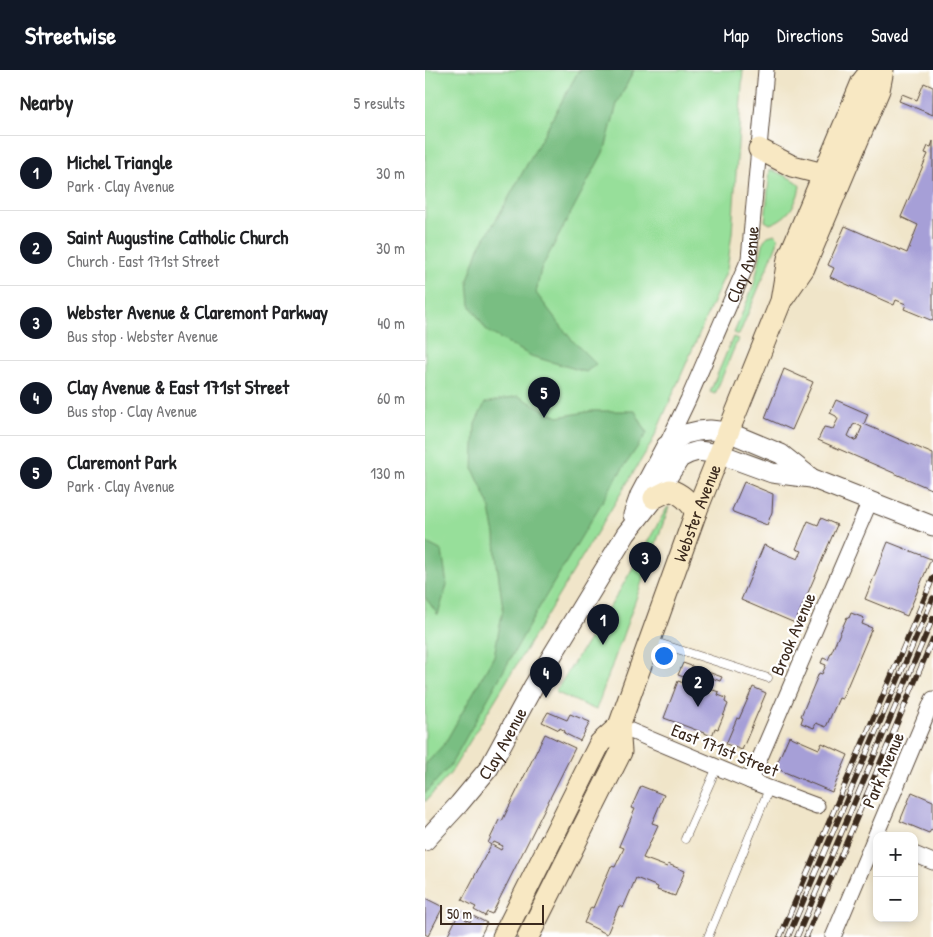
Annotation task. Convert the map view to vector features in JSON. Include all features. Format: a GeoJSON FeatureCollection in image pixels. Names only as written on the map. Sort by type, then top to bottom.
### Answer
{"type":"FeatureCollection","features":[{"type":"Feature","properties":{"kind":"main road","name":"Webster Avenue"},"geometry":{"type":"LineString","coordinates":[[528,937],[621,752],[619,726],[696,512],[781,301],[805,268],[861,82],[871,70]]}},
{"type":"Feature","properties":{"kind":"main road","name":"Webster Avenue"},"geometry":{"type":"LineString","coordinates":[[833,176],[879,90],[883,70]]}},
{"type":"Feature","properties":{"kind":"main road"},"geometry":{"type":"LineString","coordinates":[[759,148],[792,166],[833,176]]}},
{"type":"Feature","properties":{"kind":"main road"},"geometry":{"type":"LineString","coordinates":[[654,498],[670,490],[677,492],[689,500],[696,512]]}},
{"type":"Feature","properties":{"kind":"main road","name":"Webster Avenue"},"geometry":{"type":"LineString","coordinates":[[503,937],[600,742],[619,726]]}},
{"type":"Feature","properties":{"kind":"street","name":"Clay Avenue"},"geometry":{"type":"LineString","coordinates":[[626,534],[640,495],[688,400],[749,259],[766,70]]}},
{"type":"Feature","properties":{"kind":"street"},"geometry":{"type":"LineString","coordinates":[[665,446],[685,434],[698,431],[728,432],[781,454],[811,478],[933,526]]}},
{"type":"Feature","properties":{"kind":"street","name":"Clay Avenue"},"geometry":{"type":"LineString","coordinates":[[425,841],[453,812],[489,768],[533,687],[626,534],[654,498],[680,458],[698,452],[719,454],[772,473],[811,478]]}},
{"type":"Feature","properties":{"kind":"street","name":"Brook Avenue"},"geometry":{"type":"LineString","coordinates":[[750,781],[870,500]]}},
{"type":"Feature","properties":{"kind":"street","name":"Park Avenue"},"geometry":{"type":"LineString","coordinates":[[878,832],[933,699]]}},
{"type":"Feature","properties":{"kind":"street","name":"East 171st Street"},"geometry":{"type":"LineString","coordinates":[[619,726],[769,789],[817,806]]}},
{"type":"Feature","properties":{"kind":"street","name":"Park Avenue"},"geometry":{"type":"LineString","coordinates":[[833,937],[873,845]]}},
{"type":"Feature","properties":{"kind":"street"},"geometry":{"type":"LineString","coordinates":[[918,856],[933,862]]}},
{"type":"Feature","properties":{"kind":"lane"},"geometry":{"type":"LineString","coordinates":[[650,641],[768,678]]}},
{"type":"Feature","properties":{"kind":"lane"},"geometry":{"type":"LineString","coordinates":[[685,839],[717,767]]}},
{"type":"Feature","properties":{"kind":"lane"},"geometry":{"type":"LineString","coordinates":[[708,937],[769,789]]}},
{"type":"Feature","properties":{"kind":"green space"},"geometry":{"type":"Polygon","coordinates":[[[425,70],[743,70],[732,233],[727,270],[652,442],[450,774],[425,802],[425,70]]]}},
{"type":"Feature","properties":{"kind":"green space"},"geometry":{"type":"Polygon","coordinates":[[[579,70],[634,70],[617,104],[605,149],[541,269],[536,293],[571,339],[596,364],[586,372],[531,356],[487,331],[470,305],[468,280],[479,248],[579,70]]]}},
{"type":"Feature","properties":{"kind":"green space"},"geometry":{"type":"Polygon","coordinates":[[[770,169],[796,181],[800,186],[797,199],[791,210],[782,218],[770,224],[765,221],[770,169]]]}},
{"type":"Feature","properties":{"kind":"green space"},"geometry":{"type":"Polygon","coordinates":[[[775,234],[778,237],[777,244],[739,335],[734,333],[754,284],[764,240],[768,236],[775,234]]]}},
{"type":"Feature","properties":{"kind":"green space"},"geometry":{"type":"Polygon","coordinates":[[[733,337],[738,339],[715,394],[710,392],[733,337]]]}},
{"type":"Feature","properties":{"kind":"green space"},"geometry":{"type":"Polygon","coordinates":[[[518,396],[558,417],[592,411],[635,411],[647,433],[617,477],[544,599],[450,766],[425,793],[425,765],[445,743],[494,656],[503,609],[495,535],[489,504],[473,469],[475,424],[485,403],[518,396]]]}},
{"type":"Feature","properties":{"kind":"green space"},"geometry":{"type":"Polygon","coordinates":[[[669,507],[596,710],[555,692],[616,597],[669,507]]]}},
{"type":"Feature","properties":{"kind":"green space"},"geometry":{"type":"Polygon","coordinates":[[[425,542],[442,551],[447,585],[438,615],[425,597],[425,542]]]}},
{"type":"Feature","properties":{"kind":"building"},"geometry":{"type":"Polygon","coordinates":[[[924,83],[933,87],[933,115],[899,101],[902,94],[917,100],[924,83]]]}},
{"type":"Feature","properties":{"kind":"building"},"geometry":{"type":"Polygon","coordinates":[[[933,141],[933,321],[904,309],[906,304],[896,300],[894,305],[830,277],[834,268],[828,265],[845,226],[907,253],[918,225],[901,217],[928,154],[925,153],[928,146],[931,147],[933,141]]]}},
{"type":"Feature","properties":{"kind":"building"},"geometry":{"type":"Polygon","coordinates":[[[784,369],[813,382],[792,430],[765,418],[784,369]]]}},
{"type":"Feature","properties":{"kind":"building"},"geometry":{"type":"Polygon","coordinates":[[[836,400],[868,414],[864,424],[933,454],[933,490],[818,440],[824,427],[833,429],[838,419],[830,413],[836,400]],[[856,424],[853,425],[848,436],[856,441],[862,427],[856,424]]]}},
{"type":"Feature","properties":{"kind":"building"},"geometry":{"type":"Polygon","coordinates":[[[744,482],[773,494],[772,512],[767,525],[733,512],[732,510],[744,482]]]}},
{"type":"Feature","properties":{"kind":"building"},"geometry":{"type":"Polygon","coordinates":[[[821,518],[837,525],[795,623],[741,600],[764,545],[798,559],[802,551],[796,549],[808,521],[818,525],[821,518]]]}},
{"type":"Feature","properties":{"kind":"building"},"geometry":{"type":"Polygon","coordinates":[[[888,542],[931,559],[907,616],[865,599],[888,542]]]}},
{"type":"Feature","properties":{"kind":"building"},"geometry":{"type":"Polygon","coordinates":[[[851,613],[864,618],[862,624],[872,628],[842,699],[839,698],[826,727],[816,723],[814,728],[801,723],[803,717],[801,716],[819,673],[822,674],[826,665],[821,663],[823,658],[828,660],[847,617],[849,618],[851,613]]]}},
{"type":"Feature","properties":{"kind":"building"},"geometry":{"type":"Polygon","coordinates":[[[683,663],[722,677],[720,681],[712,678],[709,688],[701,685],[701,683],[678,675],[683,663]]]}},
{"type":"Feature","properties":{"kind":"building"},"geometry":{"type":"Polygon","coordinates":[[[678,681],[709,692],[710,689],[719,692],[718,695],[726,698],[725,702],[728,704],[718,729],[715,728],[712,736],[664,718],[678,681]]]}},
{"type":"Feature","properties":{"kind":"building"},"geometry":{"type":"Polygon","coordinates":[[[753,687],[766,693],[742,750],[726,744],[753,687]]]}},
{"type":"Feature","properties":{"kind":"building"},"geometry":{"type":"Polygon","coordinates":[[[548,712],[567,720],[570,714],[590,722],[580,741],[564,733],[565,731],[560,728],[559,730],[542,722],[548,712]]]}},
{"type":"Feature","properties":{"kind":"building"},"geometry":{"type":"Polygon","coordinates":[[[545,734],[575,748],[492,914],[487,912],[485,916],[474,910],[476,907],[462,900],[491,845],[488,843],[499,820],[502,821],[545,734]],[[494,842],[492,845],[501,850],[503,846],[494,842]]]}},
{"type":"Feature","properties":{"kind":"building"},"geometry":{"type":"Polygon","coordinates":[[[789,736],[819,749],[822,743],[848,755],[832,792],[775,768],[789,736]]]}},
{"type":"Feature","properties":{"kind":"building"},"geometry":{"type":"Polygon","coordinates":[[[641,786],[664,795],[652,823],[658,825],[643,858],[667,867],[668,864],[685,871],[675,896],[657,890],[658,887],[636,878],[623,908],[619,906],[607,934],[584,923],[591,907],[593,908],[611,866],[615,867],[624,848],[619,846],[635,809],[631,808],[641,786]]]}},
{"type":"Feature","properties":{"kind":"building"},"geometry":{"type":"Polygon","coordinates":[[[912,792],[933,801],[933,831],[931,830],[929,833],[900,821],[912,792]]]}},
{"type":"Feature","properties":{"kind":"building"},"geometry":{"type":"Polygon","coordinates":[[[425,898],[443,907],[428,936],[425,934],[425,898]]]}},
{"type":"Feature","properties":{"kind":"building"},"geometry":{"type":"Polygon","coordinates":[[[460,911],[467,914],[465,919],[470,922],[473,916],[487,923],[480,937],[447,937],[460,911]]]}},
{"type":"Feature","properties":{"kind":"railway"},"geometry":{"type":"LineString","coordinates":[[780,937],[933,578]]}},
{"type":"Feature","properties":{"kind":"railway"},"geometry":{"type":"LineString","coordinates":[[788,937],[933,598]]}},
{"type":"Feature","properties":{"kind":"railway"},"geometry":{"type":"LineString","coordinates":[[797,937],[933,618]]}},
{"type":"Feature","properties":{"kind":"railway"},"geometry":{"type":"LineString","coordinates":[[806,937],[933,639]]}},
{"type":"Feature","properties":{"kind":"place","name":"Claremont Park"},"geometry":{"type":"Point","coordinates":[544,418]}},
{"type":"Feature","properties":{"kind":"place","name":"Webster Avenue & Claremont Parkway"},"geometry":{"type":"Point","coordinates":[645,583]}},
{"type":"Feature","properties":{"kind":"place","name":"Michel Triangle"},"geometry":{"type":"Point","coordinates":[603,645]}},
{"type":"Feature","properties":{"kind":"place","name":"Clay Avenue & East 171st Street"},"geometry":{"type":"Point","coordinates":[546,698]}},
{"type":"Feature","properties":{"kind":"place","name":"Saint Augustine Catholic Church"},"geometry":{"type":"Point","coordinates":[698,707]}}]}
